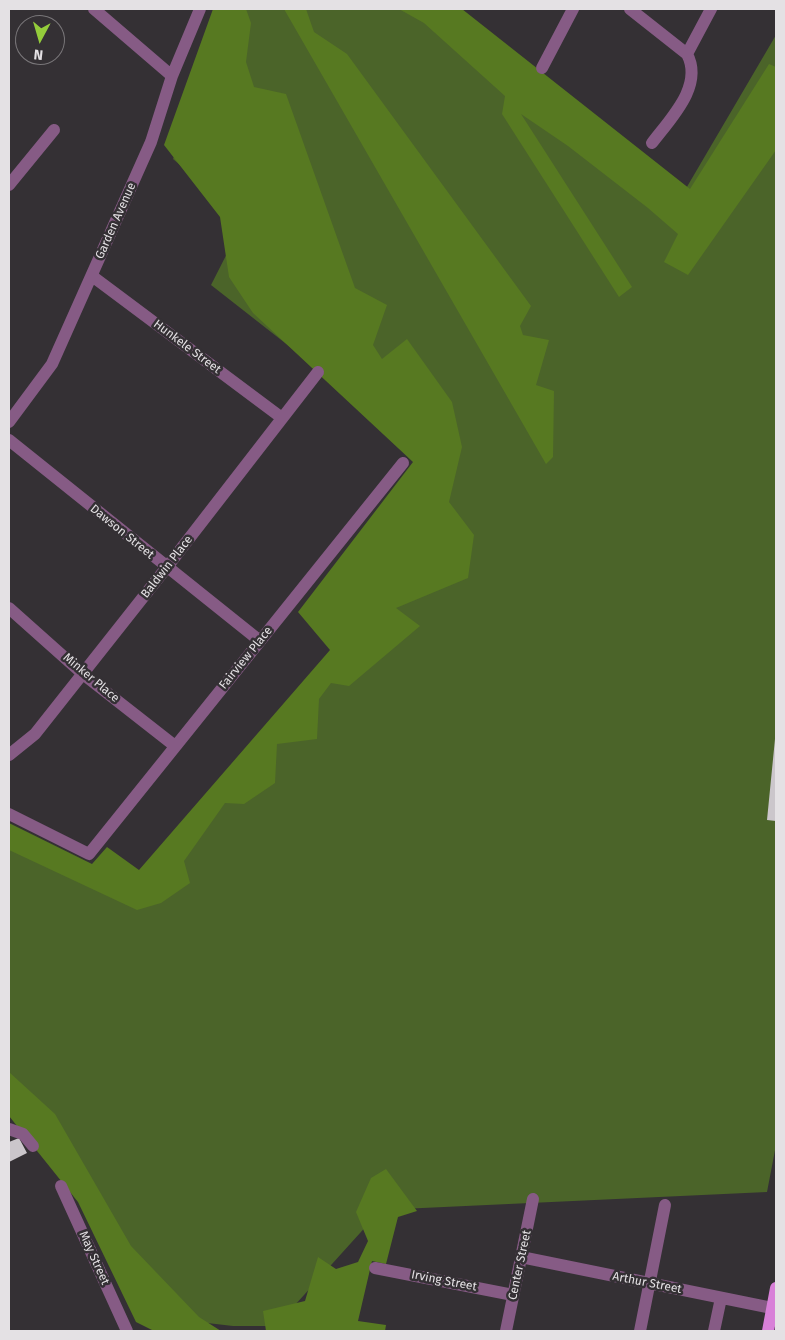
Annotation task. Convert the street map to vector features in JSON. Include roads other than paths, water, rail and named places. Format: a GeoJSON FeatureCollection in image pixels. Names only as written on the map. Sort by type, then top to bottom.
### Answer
{"type":"FeatureCollection","features":[{"type":"Feature","properties":{"kind":"main road"},"geometry":{"type":"LineString","coordinates":[[768,1331],[776,1288]]}},
{"type":"Feature","properties":{"kind":"street"},"geometry":{"type":"LineString","coordinates":[[94,9],[172,76]]}},
{"type":"Feature","properties":{"kind":"street","name":"Garden Avenue"},"geometry":{"type":"LineString","coordinates":[[9,422],[52,364],[151,142],[172,76],[200,9]]}},
{"type":"Feature","properties":{"kind":"street"},"geometry":{"type":"LineString","coordinates":[[542,68],[573,9]]}},
{"type":"Feature","properties":{"kind":"street"},"geometry":{"type":"LineString","coordinates":[[630,9],[687,54],[691,62],[692,70],[689,88],[682,104],[652,143]]}},
{"type":"Feature","properties":{"kind":"street"},"geometry":{"type":"LineString","coordinates":[[687,54],[711,9]]}},
{"type":"Feature","properties":{"kind":"street"},"geometry":{"type":"LineString","coordinates":[[9,185],[54,130]]}},
{"type":"Feature","properties":{"kind":"street","name":"Hunkele Street"},"geometry":{"type":"LineString","coordinates":[[92,276],[282,418]]}},
{"type":"Feature","properties":{"kind":"street","name":"Baldwin Place"},"geometry":{"type":"LineString","coordinates":[[9,755],[35,734],[318,372]]}},
{"type":"Feature","properties":{"kind":"street","name":"Dawson Street"},"geometry":{"type":"LineString","coordinates":[[9,440],[260,641]]}},
{"type":"Feature","properties":{"kind":"street","name":"Fairview Place"},"geometry":{"type":"LineString","coordinates":[[9,814],[89,854],[404,463]]}},
{"type":"Feature","properties":{"kind":"street","name":"Minker Place"},"geometry":{"type":"LineString","coordinates":[[9,608],[83,674],[175,746]]}},
{"type":"Feature","properties":{"kind":"street"},"geometry":{"type":"LineString","coordinates":[[9,1129],[23,1134],[33,1146]]}},
{"type":"Feature","properties":{"kind":"street","name":"May Street"},"geometry":{"type":"LineString","coordinates":[[61,1186],[127,1331]]}},
{"type":"Feature","properties":{"kind":"street","name":"Center Street"},"geometry":{"type":"LineString","coordinates":[[506,1331],[534,1199]]}},
{"type":"Feature","properties":{"kind":"street"},"geometry":{"type":"LineString","coordinates":[[640,1331],[665,1205]]}},
{"type":"Feature","properties":{"kind":"street","name":"Arthur Street"},"geometry":{"type":"LineString","coordinates":[[521,1257],[772,1308]]}},
{"type":"Feature","properties":{"kind":"street","name":"Irving Street"},"geometry":{"type":"LineString","coordinates":[[376,1268],[513,1295]]}},
{"type":"Feature","properties":{"kind":"street"},"geometry":{"type":"LineString","coordinates":[[714,1331],[721,1298]]}}]}
